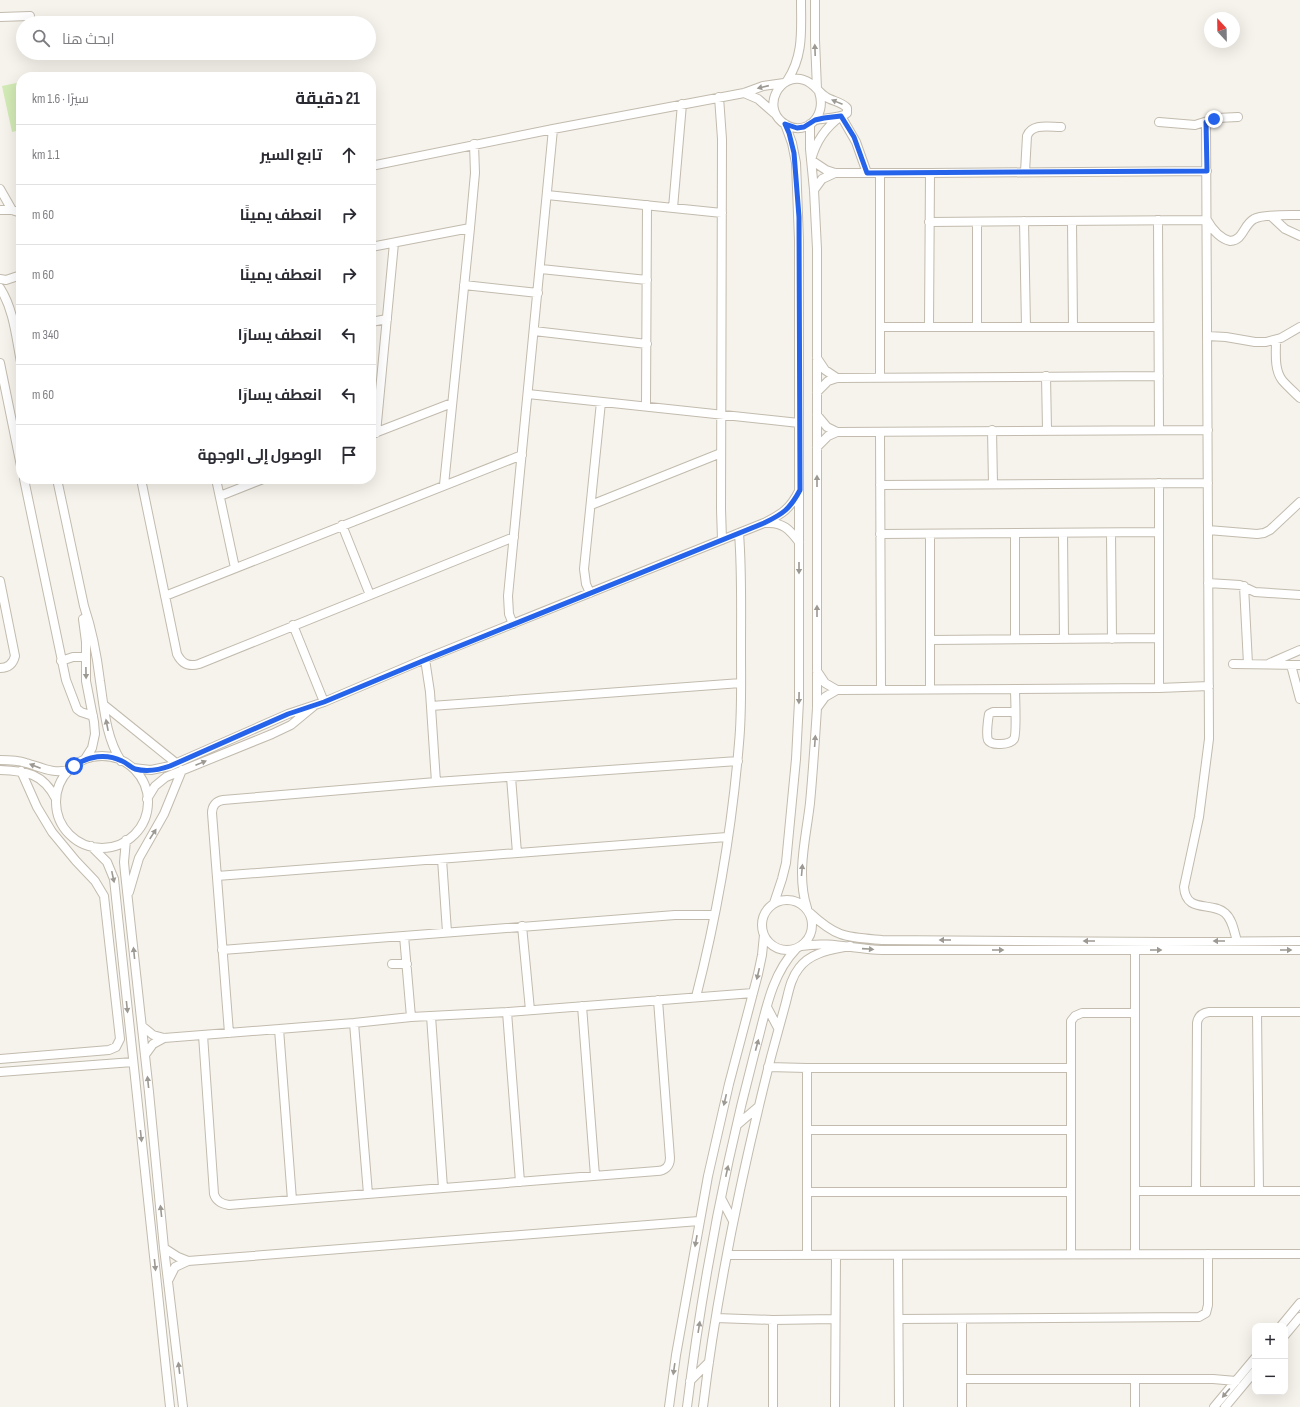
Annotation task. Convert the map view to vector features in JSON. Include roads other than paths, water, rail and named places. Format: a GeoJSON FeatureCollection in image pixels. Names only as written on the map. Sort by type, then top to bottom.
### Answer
{"type":"FeatureCollection","features":[{"type":"Feature","properties":{"kind":"street"},"geometry":{"type":"LineString","coordinates":[[775,114],[773,105],[774,97],[778,89],[794,71],[800,50],[801,0]]}},
{"type":"Feature","properties":{"kind":"street"},"geometry":{"type":"LineString","coordinates":[[687,1407],[707,1274],[721,1198],[737,1124],[767,1007],[780,969],[798,947],[806,942],[812,931],[812,919],[802,891],[802,874],[812,779],[817,708],[817,249],[811,160],[813,122],[821,110],[822,104],[818,90],[815,40],[816,0]]}},
{"type":"Feature","properties":{"kind":"street"},"geometry":{"type":"LineString","coordinates":[[0,17],[16,16]]}},
{"type":"Feature","properties":{"kind":"street"},"geometry":{"type":"LineString","coordinates":[[376,165],[474,144],[744,92],[795,79],[811,83],[832,100],[846,106],[847,113],[841,116],[818,140],[811,160]]}},
{"type":"Feature","properties":{"kind":"street"},"geometry":{"type":"LineString","coordinates":[[744,92],[764,103],[779,120],[785,124],[797,128],[824,118],[841,116]]}},
{"type":"Feature","properties":{"kind":"street"},"geometry":{"type":"LineString","coordinates":[[719,97],[722,139],[722,540]]}},
{"type":"Feature","properties":{"kind":"street"},"geometry":{"type":"LineString","coordinates":[[673,208],[682,104]]}},
{"type":"Feature","properties":{"kind":"street"},"geometry":{"type":"LineString","coordinates":[[841,116],[854,137],[867,173]]}},
{"type":"Feature","properties":{"kind":"street"},"geometry":{"type":"LineString","coordinates":[[1159,122],[1192,126],[1219,118],[1238,118]]}},
{"type":"Feature","properties":{"kind":"street"},"geometry":{"type":"LineString","coordinates":[[1206,122],[1209,746],[1203,777],[1199,817],[1184,884],[1184,891],[1186,897],[1194,904],[1216,909],[1225,913],[1231,921],[1237,941]]}},
{"type":"Feature","properties":{"kind":"street"},"geometry":{"type":"LineString","coordinates":[[774,903],[786,863],[798,740],[800,695],[800,262],[798,195],[794,153],[785,124]]}},
{"type":"Feature","properties":{"kind":"street"},"geometry":{"type":"LineString","coordinates":[[1025,172],[1026,136],[1029,130],[1036,127],[1061,127]]}},
{"type":"Feature","properties":{"kind":"street"},"geometry":{"type":"LineString","coordinates":[[513,624],[509,614],[508,596],[553,129]]}},
{"type":"Feature","properties":{"kind":"street"},"geometry":{"type":"LineString","coordinates":[[444,485],[475,173],[474,144]]}},
{"type":"Feature","properties":{"kind":"street"},"geometry":{"type":"LineString","coordinates":[[811,160],[826,170],[835,173],[1207,171]]}},
{"type":"Feature","properties":{"kind":"street"},"geometry":{"type":"LineString","coordinates":[[814,190],[822,179],[835,173]]}},
{"type":"Feature","properties":{"kind":"street"},"geometry":{"type":"LineString","coordinates":[[880,173],[880,377]]}},
{"type":"Feature","properties":{"kind":"street"},"geometry":{"type":"LineString","coordinates":[[929,327],[930,173]]}},
{"type":"Feature","properties":{"kind":"street"},"geometry":{"type":"LineString","coordinates":[[0,189],[12,210]]}},
{"type":"Feature","properties":{"kind":"street"},"geometry":{"type":"LineString","coordinates":[[547,195],[722,213]]}},
{"type":"Feature","properties":{"kind":"street"},"geometry":{"type":"LineString","coordinates":[[646,406],[647,205]]}},
{"type":"Feature","properties":{"kind":"street"},"geometry":{"type":"LineString","coordinates":[[0,210],[16,211]]}},
{"type":"Feature","properties":{"kind":"street"},"geometry":{"type":"LineString","coordinates":[[1207,220],[1216,232],[1223,238],[1230,241],[1239,238],[1249,222],[1254,219],[1271,216],[1300,215]]}},
{"type":"Feature","properties":{"kind":"street"},"geometry":{"type":"LineString","coordinates":[[1271,216],[1285,229],[1300,236]]}},
{"type":"Feature","properties":{"kind":"street"},"geometry":{"type":"LineString","coordinates":[[1158,220],[1159,429]]}},
{"type":"Feature","properties":{"kind":"street"},"geometry":{"type":"LineString","coordinates":[[930,222],[1207,220]]}},
{"type":"Feature","properties":{"kind":"street"},"geometry":{"type":"LineString","coordinates":[[1024,221],[1026,327]]}},
{"type":"Feature","properties":{"kind":"street"},"geometry":{"type":"LineString","coordinates":[[1072,221],[1073,327]]}},
{"type":"Feature","properties":{"kind":"street"},"geometry":{"type":"LineString","coordinates":[[977,222],[977,327]]}},
{"type":"Feature","properties":{"kind":"street"},"geometry":{"type":"LineString","coordinates":[[376,246],[470,228]]}},
{"type":"Feature","properties":{"kind":"street"},"geometry":{"type":"LineString","coordinates":[[376,416],[394,243]]}},
{"type":"Feature","properties":{"kind":"street"},"geometry":{"type":"LineString","coordinates":[[540,269],[647,280]]}},
{"type":"Feature","properties":{"kind":"street"},"geometry":{"type":"LineString","coordinates":[[0,279],[11,279],[16,277]]}},
{"type":"Feature","properties":{"kind":"street"},"geometry":{"type":"LineString","coordinates":[[464,285],[538,293]]}},
{"type":"Feature","properties":{"kind":"street"},"geometry":{"type":"LineString","coordinates":[[0,288],[12,316],[16,336]]}},
{"type":"Feature","properties":{"kind":"street"},"geometry":{"type":"LineString","coordinates":[[376,321],[387,319]]}},
{"type":"Feature","properties":{"kind":"street"},"geometry":{"type":"LineString","coordinates":[[880,327],[1158,327]]}},
{"type":"Feature","properties":{"kind":"street"},"geometry":{"type":"LineString","coordinates":[[1208,336],[1231,337],[1255,342],[1276,340],[1300,327]]}},
{"type":"Feature","properties":{"kind":"street"},"geometry":{"type":"LineString","coordinates":[[534,331],[647,344]]}},
{"type":"Feature","properties":{"kind":"street"},"geometry":{"type":"LineString","coordinates":[[1276,340],[1276,364],[1278,374],[1300,398]]}},
{"type":"Feature","properties":{"kind":"street"},"geometry":{"type":"LineString","coordinates":[[817,357],[825,370],[837,378]]}},
{"type":"Feature","properties":{"kind":"street"},"geometry":{"type":"LineString","coordinates":[[0,363],[16,441]]}},
{"type":"Feature","properties":{"kind":"street"},"geometry":{"type":"LineString","coordinates":[[1046,376],[1047,430]]}},
{"type":"Feature","properties":{"kind":"street"},"geometry":{"type":"LineString","coordinates":[[817,392],[828,381],[837,378],[1158,376]]}},
{"type":"Feature","properties":{"kind":"street"},"geometry":{"type":"LineString","coordinates":[[528,394],[799,423]]}},
{"type":"Feature","properties":{"kind":"street"},"geometry":{"type":"LineString","coordinates":[[590,594],[586,584],[584,569],[601,402]]}},
{"type":"Feature","properties":{"kind":"street"},"geometry":{"type":"LineString","coordinates":[[376,433],[452,403]]}},
{"type":"Feature","properties":{"kind":"street"},"geometry":{"type":"LineString","coordinates":[[817,414],[827,427],[837,432],[1159,429],[1208,430]]}},
{"type":"Feature","properties":{"kind":"street"},"geometry":{"type":"LineString","coordinates":[[992,430],[993,484]]}},
{"type":"Feature","properties":{"kind":"street"},"geometry":{"type":"LineString","coordinates":[[817,447],[824,439],[837,432]]}},
{"type":"Feature","properties":{"kind":"street"},"geometry":{"type":"LineString","coordinates":[[880,432],[881,689]]}},
{"type":"Feature","properties":{"kind":"street"},"geometry":{"type":"LineString","coordinates":[[591,505],[721,453]]}},
{"type":"Feature","properties":{"kind":"street"},"geometry":{"type":"LineString","coordinates":[[165,596],[522,455]]}},
{"type":"Feature","properties":{"kind":"street"},"geometry":{"type":"LineString","coordinates":[[1159,483],[1159,688]]}},
{"type":"Feature","properties":{"kind":"street"},"geometry":{"type":"LineString","coordinates":[[880,485],[1208,483]]}},
{"type":"Feature","properties":{"kind":"street"},"geometry":{"type":"LineString","coordinates":[[25,484],[69,689],[76,709],[93,716]]}},
{"type":"Feature","properties":{"kind":"street"},"geometry":{"type":"LineString","coordinates":[[59,484],[84,606],[90,628],[112,742],[121,760]]}},
{"type":"Feature","properties":{"kind":"street"},"geometry":{"type":"LineString","coordinates":[[142,484],[177,654],[181,660],[189,665],[199,664],[514,537]]}},
{"type":"Feature","properties":{"kind":"street"},"geometry":{"type":"LineString","coordinates":[[217,484],[234,568]]}},
{"type":"Feature","properties":{"kind":"street"},"geometry":{"type":"LineString","coordinates":[[220,496],[250,484]]}},
{"type":"Feature","properties":{"kind":"street"},"geometry":{"type":"LineString","coordinates":[[133,768],[151,770],[164,768],[288,714],[315,706],[513,624],[764,523],[779,516],[788,509],[800,490]]}},
{"type":"Feature","properties":{"kind":"street"},"geometry":{"type":"LineString","coordinates":[[1208,530],[1257,534],[1264,533],[1270,530],[1300,502]]}},
{"type":"Feature","properties":{"kind":"street"},"geometry":{"type":"LineString","coordinates":[[764,523],[776,523],[784,526],[791,531],[799,542]]}},
{"type":"Feature","properties":{"kind":"street"},"geometry":{"type":"LineString","coordinates":[[342,525],[370,595]]}},
{"type":"Feature","properties":{"kind":"street"},"geometry":{"type":"LineString","coordinates":[[880,534],[1159,532]]}},
{"type":"Feature","properties":{"kind":"street"},"geometry":{"type":"LineString","coordinates":[[696,997],[719,897],[738,761],[741,683],[741,570],[739,533]]}},
{"type":"Feature","properties":{"kind":"street"},"geometry":{"type":"LineString","coordinates":[[1063,533],[1064,639]]}},
{"type":"Feature","properties":{"kind":"street"},"geometry":{"type":"LineString","coordinates":[[1111,533],[1112,638]]}},
{"type":"Feature","properties":{"kind":"street"},"geometry":{"type":"LineString","coordinates":[[930,534],[930,689]]}},
{"type":"Feature","properties":{"kind":"street"},"geometry":{"type":"LineString","coordinates":[[1015,534],[1015,639]]}},
{"type":"Feature","properties":{"kind":"street"},"geometry":{"type":"LineString","coordinates":[[0,581],[15,656],[13,662],[9,666],[0,668]]}},
{"type":"Feature","properties":{"kind":"street"},"geometry":{"type":"LineString","coordinates":[[1208,584],[1240,585],[1252,591],[1300,595]]}},
{"type":"Feature","properties":{"kind":"street"},"geometry":{"type":"LineString","coordinates":[[1244,586],[1248,664]]}},
{"type":"Feature","properties":{"kind":"street"},"geometry":{"type":"LineString","coordinates":[[84,606],[88,691],[95,728],[94,741],[89,754],[85,759],[69,770],[62,778],[56,799],[58,814],[65,829],[72,837],[81,843],[91,846],[109,847],[126,840],[140,827],[147,809],[147,799],[143,782],[133,768],[121,760],[103,756],[85,759]]}},
{"type":"Feature","properties":{"kind":"street"},"geometry":{"type":"LineString","coordinates":[[293,625],[324,702]]}},
{"type":"Feature","properties":{"kind":"street"},"geometry":{"type":"LineString","coordinates":[[930,640],[1159,638]]}},
{"type":"Feature","properties":{"kind":"street"},"geometry":{"type":"LineString","coordinates":[[1268,664],[1300,650]]}},
{"type":"Feature","properties":{"kind":"street"},"geometry":{"type":"LineString","coordinates":[[62,661],[73,657],[86,657]]}},
{"type":"Feature","properties":{"kind":"street"},"geometry":{"type":"LineString","coordinates":[[425,660],[431,706],[436,782]]}},
{"type":"Feature","properties":{"kind":"street"},"geometry":{"type":"LineString","coordinates":[[1233,664],[1300,665]]}},
{"type":"Feature","properties":{"kind":"street"},"geometry":{"type":"LineString","coordinates":[[1291,664],[1300,699]]}},
{"type":"Feature","properties":{"kind":"street"},"geometry":{"type":"LineString","coordinates":[[817,671],[825,682],[837,690]]}},
{"type":"Feature","properties":{"kind":"street"},"geometry":{"type":"LineString","coordinates":[[431,706],[741,683]]}},
{"type":"Feature","properties":{"kind":"street"},"geometry":{"type":"LineString","coordinates":[[817,708],[825,697],[837,690],[1159,688],[1208,686]]}},
{"type":"Feature","properties":{"kind":"street"},"geometry":{"type":"LineString","coordinates":[[1015,689],[1015,712],[1015,735],[1012,741],[1007,743],[993,743],[989,741],[989,714],[993,712],[1015,712]]}},
{"type":"Feature","properties":{"kind":"street"},"geometry":{"type":"LineString","coordinates":[[104,705],[176,763]]}},
{"type":"Feature","properties":{"kind":"street"},"geometry":{"type":"LineString","coordinates":[[147,799],[150,792],[166,777],[277,732],[299,719],[315,706]]}},
{"type":"Feature","properties":{"kind":"street"},"geometry":{"type":"LineString","coordinates":[[0,760],[19,761],[51,771],[69,770]]}},
{"type":"Feature","properties":{"kind":"street"},"geometry":{"type":"LineString","coordinates":[[229,1033],[212,811],[214,805],[218,801],[436,782],[738,761]]}},
{"type":"Feature","properties":{"kind":"street"},"geometry":{"type":"LineString","coordinates":[[0,770],[21,771],[32,774],[44,781],[49,786],[56,799]]}},
{"type":"Feature","properties":{"kind":"street"},"geometry":{"type":"LineString","coordinates":[[128,896],[139,858],[164,814],[182,770]]}},
{"type":"Feature","properties":{"kind":"street"},"geometry":{"type":"LineString","coordinates":[[0,1059],[109,1050],[116,1047],[120,1039],[104,896],[95,881],[76,861],[49,828],[21,771]]}},
{"type":"Feature","properties":{"kind":"street"},"geometry":{"type":"LineString","coordinates":[[511,777],[518,853]]}},
{"type":"Feature","properties":{"kind":"street"},"geometry":{"type":"LineString","coordinates":[[217,876],[727,837]]}},
{"type":"Feature","properties":{"kind":"street"},"geometry":{"type":"LineString","coordinates":[[126,840],[124,862],[164,1248],[183,1407]]}},
{"type":"Feature","properties":{"kind":"street"},"geometry":{"type":"LineString","coordinates":[[91,846],[107,862],[114,879],[170,1407]]}},
{"type":"Feature","properties":{"kind":"street"},"geometry":{"type":"LineString","coordinates":[[442,859],[447,932]]}},
{"type":"Feature","properties":{"kind":"street"},"geometry":{"type":"LineString","coordinates":[[1300,941],[882,940],[853,938],[840,935],[823,926],[800,903],[791,900],[782,900],[768,907],[764,914],[761,928],[768,942],[781,950],[825,943],[882,950],[1300,950]]}},
{"type":"Feature","properties":{"kind":"street"},"geometry":{"type":"LineString","coordinates":[[222,950],[675,915],[714,915]]}},
{"type":"Feature","properties":{"kind":"street"},"geometry":{"type":"LineString","coordinates":[[522,926],[530,1010]]}},
{"type":"Feature","properties":{"kind":"street"},"geometry":{"type":"LineString","coordinates":[[404,936],[411,1017]]}},
{"type":"Feature","properties":{"kind":"street"},"geometry":{"type":"LineString","coordinates":[[669,1407],[676,1355],[699,1221],[729,1084],[760,965],[764,936]]}},
{"type":"Feature","properties":{"kind":"street"},"geometry":{"type":"LineString","coordinates":[[703,1407],[716,1318],[733,1221],[758,1107],[792,979],[802,964],[818,954],[850,946]]}},
{"type":"Feature","properties":{"kind":"street"},"geometry":{"type":"LineString","coordinates":[[1135,950],[1135,1254]]}},
{"type":"Feature","properties":{"kind":"street"},"geometry":{"type":"LineString","coordinates":[[392,964],[407,964]]}},
{"type":"Feature","properties":{"kind":"street"},"geometry":{"type":"LineString","coordinates":[[145,1055],[153,1044],[164,1038],[411,1017],[507,1012],[753,993]]}},
{"type":"Feature","properties":{"kind":"street"},"geometry":{"type":"LineString","coordinates":[[203,1035],[214,1194],[216,1199],[221,1203],[226,1204],[292,1200],[661,1171],[670,1163],[658,1000]]}},
{"type":"Feature","properties":{"kind":"street"},"geometry":{"type":"LineString","coordinates":[[582,1006],[595,1176]]}},
{"type":"Feature","properties":{"kind":"street"},"geometry":{"type":"LineString","coordinates":[[767,1007],[778,1028]]}},
{"type":"Feature","properties":{"kind":"street"},"geometry":{"type":"LineString","coordinates":[[507,1012],[520,1182]]}},
{"type":"Feature","properties":{"kind":"street"},"geometry":{"type":"LineString","coordinates":[[1196,1191],[1196,1030],[1198,1018],[1204,1012],[1300,1012]]}},
{"type":"Feature","properties":{"kind":"street"},"geometry":{"type":"LineString","coordinates":[[1257,1012],[1259,1191]]}},
{"type":"Feature","properties":{"kind":"street"},"geometry":{"type":"LineString","coordinates":[[1071,1254],[1070,1025],[1075,1016],[1082,1013],[1134,1013]]}},
{"type":"Feature","properties":{"kind":"street"},"geometry":{"type":"LineString","coordinates":[[431,1016],[444,1188]]}},
{"type":"Feature","properties":{"kind":"street"},"geometry":{"type":"LineString","coordinates":[[354,1023],[368,1194]]}},
{"type":"Feature","properties":{"kind":"street"},"geometry":{"type":"LineString","coordinates":[[142,1026],[153,1034],[164,1038]]}},
{"type":"Feature","properties":{"kind":"street"},"geometry":{"type":"LineString","coordinates":[[279,1029],[292,1200]]}},
{"type":"Feature","properties":{"kind":"street"},"geometry":{"type":"LineString","coordinates":[[0,1072],[133,1062]]}},
{"type":"Feature","properties":{"kind":"street"},"geometry":{"type":"LineString","coordinates":[[768,1067],[1070,1068]]}},
{"type":"Feature","properties":{"kind":"street"},"geometry":{"type":"LineString","coordinates":[[807,1068],[807,1255]]}},
{"type":"Feature","properties":{"kind":"street"},"geometry":{"type":"LineString","coordinates":[[737,1124],[758,1107]]}},
{"type":"Feature","properties":{"kind":"street"},"geometry":{"type":"LineString","coordinates":[[807,1130],[1070,1130]]}},
{"type":"Feature","properties":{"kind":"street"},"geometry":{"type":"LineString","coordinates":[[1135,1191],[1300,1191]]}},
{"type":"Feature","properties":{"kind":"street"},"geometry":{"type":"LineString","coordinates":[[807,1192],[1071,1192]]}},
{"type":"Feature","properties":{"kind":"street"},"geometry":{"type":"LineString","coordinates":[[721,1198],[733,1221]]}},
{"type":"Feature","properties":{"kind":"street"},"geometry":{"type":"LineString","coordinates":[[164,1248],[178,1258],[188,1261],[699,1221]]}},
{"type":"Feature","properties":{"kind":"street"},"geometry":{"type":"LineString","coordinates":[[899,1319],[1199,1317],[1206,1312],[1208,1305],[1208,1254]]}},
{"type":"Feature","properties":{"kind":"street"},"geometry":{"type":"LineString","coordinates":[[727,1255],[898,1256],[1300,1254]]}},
{"type":"Feature","properties":{"kind":"street"},"geometry":{"type":"LineString","coordinates":[[835,1407],[836,1255]]}},
{"type":"Feature","properties":{"kind":"street"},"geometry":{"type":"LineString","coordinates":[[898,1256],[899,1407]]}},
{"type":"Feature","properties":{"kind":"street"},"geometry":{"type":"LineString","coordinates":[[169,1280],[176,1267],[188,1261]]}},
{"type":"Feature","properties":{"kind":"street"},"geometry":{"type":"LineString","coordinates":[[1283,1323],[1300,1303]]}},
{"type":"Feature","properties":{"kind":"street"},"geometry":{"type":"LineString","coordinates":[[1288,1331],[1300,1317]]}},
{"type":"Feature","properties":{"kind":"street"},"geometry":{"type":"LineString","coordinates":[[716,1318],[773,1320],[835,1319]]}},
{"type":"Feature","properties":{"kind":"street"},"geometry":{"type":"LineString","coordinates":[[962,1319],[962,1407]]}},
{"type":"Feature","properties":{"kind":"street"},"geometry":{"type":"LineString","coordinates":[[773,1320],[773,1407]]}},
{"type":"Feature","properties":{"kind":"street"},"geometry":{"type":"LineString","coordinates":[[1214,1407],[1254,1359]]}},
{"type":"Feature","properties":{"kind":"street"},"geometry":{"type":"LineString","coordinates":[[690,1381],[709,1362]]}},
{"type":"Feature","properties":{"kind":"street"},"geometry":{"type":"LineString","coordinates":[[1225,1407],[1252,1375]]}},
{"type":"Feature","properties":{"kind":"street"},"geometry":{"type":"LineString","coordinates":[[962,1380],[1214,1379],[1236,1381]]}},
{"type":"Feature","properties":{"kind":"street"},"geometry":{"type":"LineString","coordinates":[[1135,1380],[1135,1407]]}}]}
